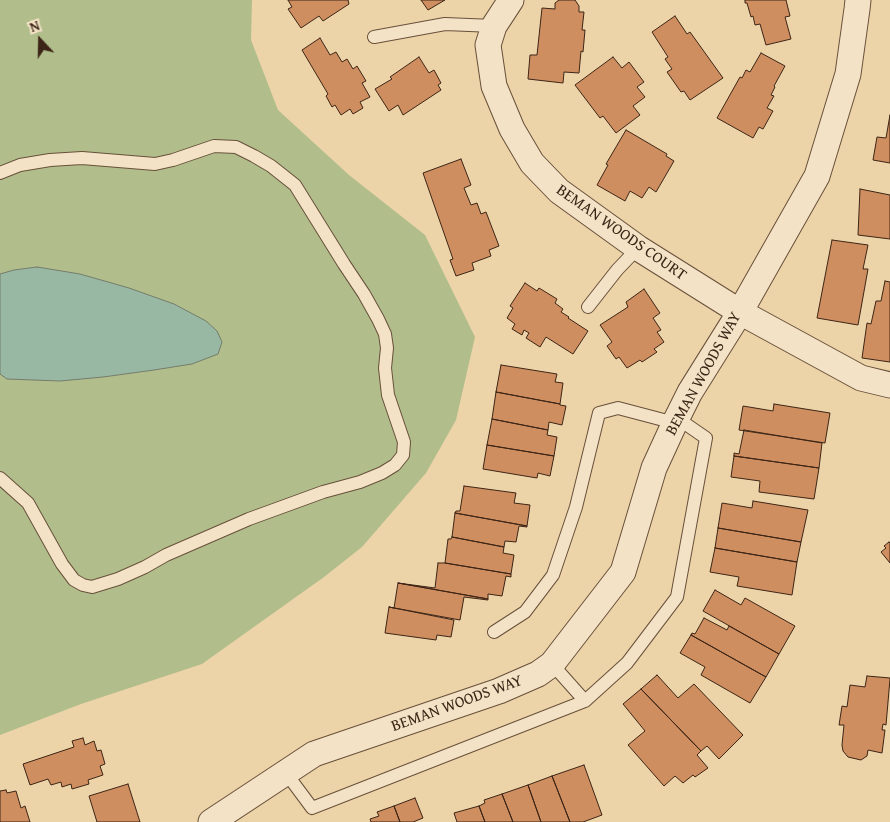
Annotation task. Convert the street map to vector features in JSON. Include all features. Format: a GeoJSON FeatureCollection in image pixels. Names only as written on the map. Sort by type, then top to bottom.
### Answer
{"type":"FeatureCollection","features":[{"type":"Feature","properties":{"kind":"street","name":"BEMAN WOODS WAY"},"geometry":{"type":"LineString","coordinates":[[211,822],[314,754],[499,691],[538,674],[552,664],[623,572],[654,468],[690,392],[740,312],[817,176],[848,74],[858,0]]}},
{"type":"Feature","properties":{"kind":"street","name":"BEMAN WOODS COURT"},"geometry":{"type":"LineString","coordinates":[[508,1],[494,26],[488,46],[494,86],[512,129],[532,163],[559,191],[638,248],[740,312],[861,378],[890,385]]}},
{"type":"Feature","properties":{"kind":"lane"},"geometry":{"type":"LineString","coordinates":[[374,37],[445,24],[494,26]]}},
{"type":"Feature","properties":{"kind":"lane"},"geometry":{"type":"LineString","coordinates":[[0,173],[20,165],[50,160],[82,158],[155,164],[214,146],[236,147],[271,166],[295,185],[378,319],[385,334],[387,348],[385,368],[388,395],[404,442],[402,455],[395,465],[382,473],[360,482],[323,492],[249,520],[196,542],[118,579],[92,587],[74,580],[62,564],[28,504],[0,478]]}},
{"type":"Feature","properties":{"kind":"lane"},"geometry":{"type":"LineString","coordinates":[[588,308],[638,248]]}},
{"type":"Feature","properties":{"kind":"lane"},"geometry":{"type":"LineString","coordinates":[[286,773],[312,808],[584,701],[628,663],[677,597],[706,438],[676,421],[618,408],[599,413],[576,507],[554,575],[525,612],[494,632]]}},
{"type":"Feature","properties":{"kind":"lane"},"geometry":{"type":"LineString","coordinates":[[552,664],[584,701]]}},
{"type":"Feature","properties":{"kind":"green space"},"geometry":{"type":"Polygon","coordinates":[[[0,0],[252,0],[251,40],[278,110],[349,175],[425,235],[475,337],[456,420],[426,473],[362,547],[324,577],[202,664],[81,704],[0,735],[0,0]]]}},
{"type":"Feature","properties":{"kind":"shaded area"},"geometry":{"type":"Polygon","coordinates":[[[37,267],[80,274],[129,288],[174,304],[206,321],[217,331],[222,342],[218,354],[192,364],[103,377],[60,381],[7,379],[0,374],[0,274],[37,267]]]}},
{"type":"Feature","properties":{"kind":"building"},"geometry":{"type":"Polygon","coordinates":[[[288,0],[348,0],[349,4],[323,21],[319,16],[301,28],[288,9],[292,7],[288,0]]]}},
{"type":"Feature","properties":{"kind":"building"},"geometry":{"type":"Polygon","coordinates":[[[421,0],[445,0],[428,10],[421,0]]]}},
{"type":"Feature","properties":{"kind":"building"},"geometry":{"type":"Polygon","coordinates":[[[559,0],[575,0],[579,6],[579,12],[584,12],[582,30],[585,30],[579,73],[564,72],[563,83],[528,79],[530,55],[537,55],[542,8],[555,9],[555,3],[559,0]]]}},
{"type":"Feature","properties":{"kind":"building"},"geometry":{"type":"Polygon","coordinates":[[[745,0],[786,0],[790,16],[785,17],[791,39],[766,45],[760,24],[755,25],[745,0]]]}},
{"type":"Feature","properties":{"kind":"building"},"geometry":{"type":"Polygon","coordinates":[[[675,16],[687,34],[690,32],[723,78],[690,100],[684,91],[681,92],[667,72],[672,69],[665,59],[668,57],[652,32],[675,16]]]}},
{"type":"Feature","properties":{"kind":"building"},"geometry":{"type":"Polygon","coordinates":[[[320,38],[330,55],[336,52],[342,62],[347,59],[353,69],[357,66],[366,81],[362,83],[370,97],[360,102],[363,108],[353,114],[350,109],[341,115],[335,105],[332,107],[326,96],[328,94],[302,50],[320,38]]]}},
{"type":"Feature","properties":{"kind":"building"},"geometry":{"type":"Polygon","coordinates":[[[761,53],[785,66],[774,86],[771,95],[774,96],[767,108],[773,111],[763,129],[759,127],[753,138],[717,118],[740,77],[742,78],[746,70],[750,72],[761,53]]]}},
{"type":"Feature","properties":{"kind":"building"},"geometry":{"type":"Polygon","coordinates":[[[419,57],[429,73],[434,70],[441,83],[438,85],[441,90],[403,115],[398,105],[389,111],[375,89],[392,79],[390,77],[419,57]]]}},
{"type":"Feature","properties":{"kind":"building"},"geometry":{"type":"Polygon","coordinates":[[[613,57],[622,68],[629,62],[644,82],[637,87],[645,97],[633,106],[640,115],[616,133],[603,116],[600,118],[575,85],[613,57]]]}},
{"type":"Feature","properties":{"kind":"building"},"geometry":{"type":"Polygon","coordinates":[[[890,115],[890,163],[873,160],[877,137],[886,138],[890,115]]]}},
{"type":"Feature","properties":{"kind":"building"},"geometry":{"type":"Polygon","coordinates":[[[626,130],[667,154],[666,156],[674,161],[656,192],[649,187],[642,198],[630,191],[625,201],[597,185],[608,165],[606,164],[626,130]]]}},
{"type":"Feature","properties":{"kind":"building"},"geometry":{"type":"Polygon","coordinates":[[[461,159],[471,185],[464,188],[471,205],[477,203],[481,214],[486,212],[499,246],[489,250],[491,256],[472,263],[474,270],[456,276],[450,260],[453,259],[423,173],[461,159]]]}},
{"type":"Feature","properties":{"kind":"building"},"geometry":{"type":"Polygon","coordinates":[[[860,189],[890,195],[890,239],[858,235],[860,189]]]}},
{"type":"Feature","properties":{"kind":"building"},"geometry":{"type":"Polygon","coordinates":[[[832,240],[868,245],[863,269],[868,269],[858,325],[817,318],[832,240]]]}},
{"type":"Feature","properties":{"kind":"building"},"geometry":{"type":"Polygon","coordinates":[[[885,281],[890,282],[890,362],[862,358],[867,323],[871,324],[876,301],[881,301],[885,281]]]}},
{"type":"Feature","properties":{"kind":"building"},"geometry":{"type":"Polygon","coordinates":[[[525,283],[537,291],[539,288],[557,299],[555,303],[563,309],[561,312],[588,331],[573,354],[546,337],[540,347],[526,338],[529,333],[524,330],[522,335],[512,329],[515,324],[507,318],[513,308],[510,306],[525,283]]]}},
{"type":"Feature","properties":{"kind":"building"},"geometry":{"type":"Polygon","coordinates":[[[644,289],[660,313],[653,318],[661,330],[657,332],[664,342],[654,349],[657,352],[642,362],[640,360],[627,368],[619,357],[616,359],[607,346],[612,342],[600,325],[628,307],[626,302],[644,289]]]}},
{"type":"Feature","properties":{"kind":"building"},"geometry":{"type":"Polygon","coordinates":[[[501,365],[557,374],[555,382],[563,383],[560,404],[496,392],[501,365]]]}},
{"type":"Feature","properties":{"kind":"building"},"geometry":{"type":"Polygon","coordinates":[[[496,392],[566,406],[562,425],[549,422],[548,430],[492,419],[496,392]]]}},
{"type":"Feature","properties":{"kind":"building"},"geometry":{"type":"Polygon","coordinates":[[[774,404],[830,413],[825,443],[739,430],[743,406],[773,411],[774,404]]]}},
{"type":"Feature","properties":{"kind":"building"},"geometry":{"type":"Polygon","coordinates":[[[492,419],[548,430],[547,435],[557,437],[554,456],[487,445],[492,419]]]}},
{"type":"Feature","properties":{"kind":"building"},"geometry":{"type":"Polygon","coordinates":[[[744,430],[822,443],[819,468],[734,456],[734,453],[739,454],[744,430]]]}},
{"type":"Feature","properties":{"kind":"building"},"geometry":{"type":"Polygon","coordinates":[[[487,445],[554,456],[550,476],[538,473],[537,478],[483,469],[487,445]]]}},
{"type":"Feature","properties":{"kind":"building"},"geometry":{"type":"Polygon","coordinates":[[[734,456],[819,468],[814,499],[759,492],[760,481],[731,477],[734,456]]]}},
{"type":"Feature","properties":{"kind":"building"},"geometry":{"type":"Polygon","coordinates":[[[464,486],[516,493],[514,503],[530,505],[527,526],[455,513],[460,511],[464,486]]]}},
{"type":"Feature","properties":{"kind":"building"},"geometry":{"type":"Polygon","coordinates":[[[753,501],[808,510],[801,542],[718,528],[722,503],[752,508],[753,501]]]}},
{"type":"Feature","properties":{"kind":"building"},"geometry":{"type":"Polygon","coordinates":[[[455,513],[527,527],[519,526],[516,542],[505,541],[504,547],[452,537],[455,513]]]}},
{"type":"Feature","properties":{"kind":"building"},"geometry":{"type":"Polygon","coordinates":[[[718,528],[801,542],[797,562],[715,548],[718,528]]]}},
{"type":"Feature","properties":{"kind":"building"},"geometry":{"type":"Polygon","coordinates":[[[452,537],[504,547],[503,553],[514,555],[511,574],[445,563],[448,539],[452,537]]]}},
{"type":"Feature","properties":{"kind":"building"},"geometry":{"type":"Polygon","coordinates":[[[890,543],[890,563],[881,552],[890,543]]]}},
{"type":"Feature","properties":{"kind":"building"},"geometry":{"type":"Polygon","coordinates":[[[715,548],[797,562],[792,595],[737,586],[739,577],[710,572],[715,548]]]}},
{"type":"Feature","properties":{"kind":"building"},"geometry":{"type":"Polygon","coordinates":[[[438,563],[511,574],[511,577],[506,576],[502,596],[488,594],[488,599],[398,583],[435,588],[438,563]]]}},
{"type":"Feature","properties":{"kind":"building"},"geometry":{"type":"Polygon","coordinates":[[[398,583],[488,599],[464,597],[460,620],[394,608],[398,583]]]}},
{"type":"Feature","properties":{"kind":"building"},"geometry":{"type":"Polygon","coordinates":[[[715,590],[741,605],[745,598],[795,626],[779,654],[703,611],[715,590]]]}},
{"type":"Feature","properties":{"kind":"building"},"geometry":{"type":"Polygon","coordinates":[[[389,607],[454,620],[451,637],[437,635],[436,640],[385,633],[389,607]]]}},
{"type":"Feature","properties":{"kind":"building"},"geometry":{"type":"Polygon","coordinates":[[[704,618],[727,630],[729,626],[779,654],[766,677],[691,635],[692,633],[695,634],[704,618]]]}},
{"type":"Feature","properties":{"kind":"building"},"geometry":{"type":"Polygon","coordinates":[[[691,635],[766,677],[750,703],[701,675],[705,667],[680,653],[691,635]]]}},
{"type":"Feature","properties":{"kind":"building"},"geometry":{"type":"Polygon","coordinates":[[[657,675],[678,698],[694,684],[743,735],[719,759],[707,746],[701,751],[641,689],[657,675]]]}},
{"type":"Feature","properties":{"kind":"building"},"geometry":{"type":"Polygon","coordinates":[[[867,676],[890,679],[886,725],[883,724],[882,730],[885,730],[882,753],[868,750],[867,756],[861,760],[848,757],[843,751],[844,725],[839,725],[842,706],[847,707],[850,685],[865,687],[867,676]]]}},
{"type":"Feature","properties":{"kind":"building"},"geometry":{"type":"Polygon","coordinates":[[[641,689],[701,751],[697,755],[708,768],[695,777],[693,775],[683,783],[675,776],[664,786],[628,745],[645,731],[623,704],[641,689]]]}},
{"type":"Feature","properties":{"kind":"building"},"geometry":{"type":"Polygon","coordinates":[[[83,738],[85,745],[94,741],[97,751],[101,750],[105,764],[100,766],[103,775],[88,780],[89,784],[72,789],[71,784],[62,787],[61,782],[51,785],[48,779],[30,785],[23,764],[74,747],[72,741],[83,738]]]}},
{"type":"Feature","properties":{"kind":"building"},"geometry":{"type":"Polygon","coordinates":[[[584,765],[602,815],[583,822],[570,822],[552,776],[584,765]]]}},
{"type":"Feature","properties":{"kind":"building"},"geometry":{"type":"Polygon","coordinates":[[[552,776],[570,822],[541,822],[528,785],[552,776]]]}},
{"type":"Feature","properties":{"kind":"building"},"geometry":{"type":"Polygon","coordinates":[[[128,784],[140,822],[97,822],[89,796],[128,784]]]}},
{"type":"Feature","properties":{"kind":"building"},"geometry":{"type":"Polygon","coordinates":[[[528,785],[541,822],[513,822],[502,794],[528,785]]]}},
{"type":"Feature","properties":{"kind":"building"},"geometry":{"type":"Polygon","coordinates":[[[6,790],[7,793],[16,791],[21,808],[25,806],[30,822],[0,822],[0,791],[6,790]]]}},
{"type":"Feature","properties":{"kind":"building"},"geometry":{"type":"Polygon","coordinates":[[[502,794],[513,822],[485,822],[479,806],[485,803],[484,800],[502,794]]]}},
{"type":"Feature","properties":{"kind":"building"},"geometry":{"type":"Polygon","coordinates":[[[415,798],[423,818],[413,822],[400,822],[394,806],[415,798]]]}},
{"type":"Feature","properties":{"kind":"building"},"geometry":{"type":"Polygon","coordinates":[[[394,806],[400,822],[371,822],[370,819],[379,816],[377,812],[394,806]]]}},
{"type":"Feature","properties":{"kind":"building"},"geometry":{"type":"Polygon","coordinates":[[[479,806],[485,822],[457,822],[454,813],[479,806]]]}}]}
